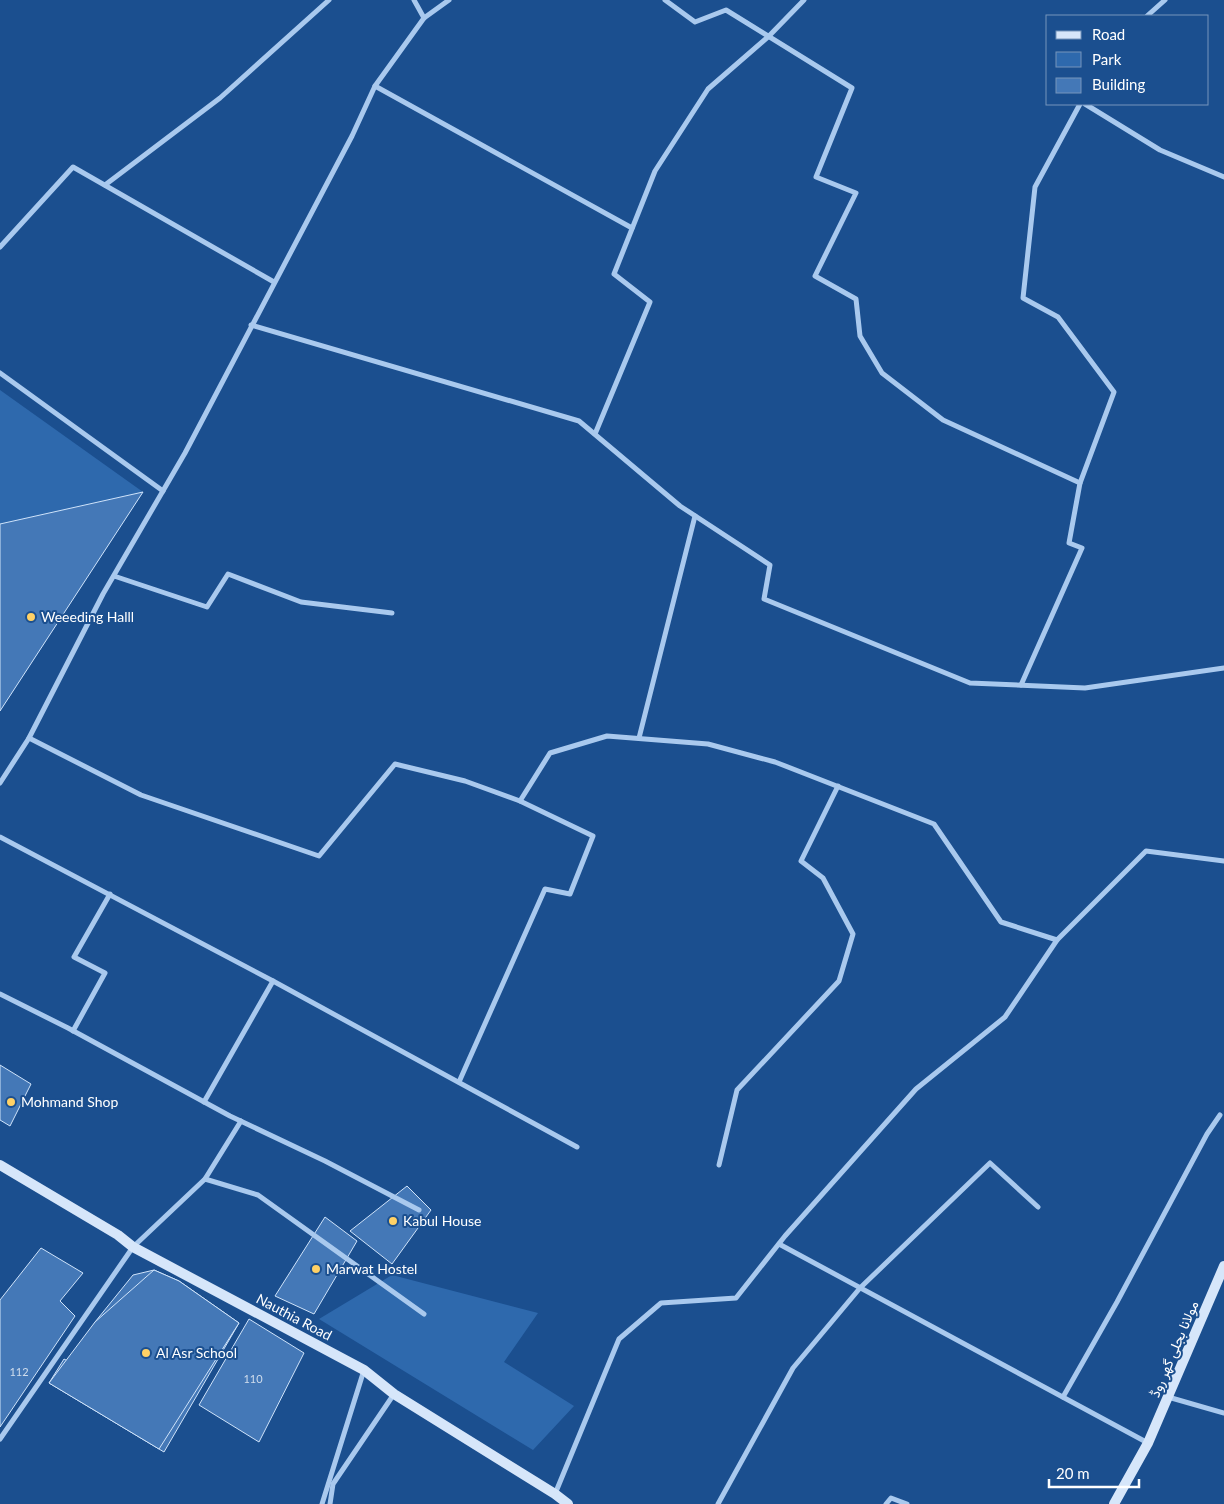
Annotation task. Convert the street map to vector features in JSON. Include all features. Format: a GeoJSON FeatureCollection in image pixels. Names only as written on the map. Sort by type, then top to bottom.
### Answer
{"type":"FeatureCollection","features":[{"type":"Feature","properties":{"kind":"main road","name":"Nauthia Road"},"geometry":{"type":"LineString","coordinates":[[0,1165],[118,1235],[133,1247],[364,1370],[394,1394],[555,1494],[568,1504]]}},
{"type":"Feature","properties":{"kind":"main road","name":"مولانا بجلی گھر روڈ"},"geometry":{"type":"LineString","coordinates":[[1114,1504],[1148,1443],[1224,1266]]}},
{"type":"Feature","properties":{"kind":"street"},"geometry":{"type":"LineString","coordinates":[[105,185],[220,98],[329,0]]}},
{"type":"Feature","properties":{"kind":"street"},"geometry":{"type":"LineString","coordinates":[[414,0],[424,18]]}},
{"type":"Feature","properties":{"kind":"street"},"geometry":{"type":"LineString","coordinates":[[0,783],[29,738],[114,576],[185,453],[352,136],[375,86],[424,18],[448,0]]}},
{"type":"Feature","properties":{"kind":"street"},"geometry":{"type":"LineString","coordinates":[[664,0],[696,22],[726,10],[852,88],[816,177],[856,193],[815,276],[856,299],[860,336],[882,373],[943,420],[1080,483]]}},
{"type":"Feature","properties":{"kind":"street"},"geometry":{"type":"LineString","coordinates":[[595,434],[650,302],[614,274],[655,171],[708,89],[769,36],[804,0]]}},
{"type":"Feature","properties":{"kind":"street"},"geometry":{"type":"LineString","coordinates":[[1147,15],[1165,0]]}},
{"type":"Feature","properties":{"kind":"street"},"geometry":{"type":"LineString","coordinates":[[375,86],[632,228]]}},
{"type":"Feature","properties":{"kind":"street"},"geometry":{"type":"LineString","coordinates":[[1021,685],[1082,548],[1068,543],[1080,483],[1114,392],[1058,318],[1023,298],[1035,187],[1079,105]]}},
{"type":"Feature","properties":{"kind":"street"},"geometry":{"type":"LineString","coordinates":[[1087,105],[1160,150],[1224,177]]}},
{"type":"Feature","properties":{"kind":"street"},"geometry":{"type":"LineString","coordinates":[[0,247],[73,167],[274,282]]}},
{"type":"Feature","properties":{"kind":"street"},"geometry":{"type":"LineString","coordinates":[[251,325],[579,421],[680,506],[770,565],[764,599],[970,683],[1085,688],[1224,668]]}},
{"type":"Feature","properties":{"kind":"street"},"geometry":{"type":"LineString","coordinates":[[0,373],[163,491]]}},
{"type":"Feature","properties":{"kind":"street"},"geometry":{"type":"LineString","coordinates":[[639,738],[695,516]]}},
{"type":"Feature","properties":{"kind":"street"},"geometry":{"type":"LineString","coordinates":[[114,576],[207,607],[228,574],[301,602],[392,614]]}},
{"type":"Feature","properties":{"kind":"street"},"geometry":{"type":"LineString","coordinates":[[520,801],[550,753],[607,736],[708,744],[775,762],[934,824],[1000,922],[1057,940]]}},
{"type":"Feature","properties":{"kind":"street"},"geometry":{"type":"LineString","coordinates":[[29,738],[141,795],[319,856],[395,764],[465,781],[520,801],[593,836],[570,894],[545,889],[459,1082]]}},
{"type":"Feature","properties":{"kind":"street"},"geometry":{"type":"LineString","coordinates":[[719,1165],[737,1090],[839,981],[852,934],[823,878],[801,861],[838,786]]}},
{"type":"Feature","properties":{"kind":"street"},"geometry":{"type":"LineString","coordinates":[[0,837],[273,981],[577,1146]]}},
{"type":"Feature","properties":{"kind":"street"},"geometry":{"type":"LineString","coordinates":[[555,1494],[619,1339],[661,1303],[736,1298],[779,1244],[916,1089],[1005,1017],[1057,940],[1146,850],[1224,861]]}},
{"type":"Feature","properties":{"kind":"street"},"geometry":{"type":"LineString","coordinates":[[74,1031],[105,973],[74,957],[110,894]]}},
{"type":"Feature","properties":{"kind":"street"},"geometry":{"type":"LineString","coordinates":[[204,1102],[273,981]]}},
{"type":"Feature","properties":{"kind":"street"},"geometry":{"type":"LineString","coordinates":[[0,994],[74,1031],[240,1121],[325,1161],[418,1210]]}},
{"type":"Feature","properties":{"kind":"street"},"geometry":{"type":"LineString","coordinates":[[1063,1397],[1117,1302],[1207,1134],[1220,1115]]}},
{"type":"Feature","properties":{"kind":"street"},"geometry":{"type":"LineString","coordinates":[[0,1439],[133,1247],[205,1179],[240,1121]]}},
{"type":"Feature","properties":{"kind":"street"},"geometry":{"type":"LineString","coordinates":[[718,1504],[793,1368],[860,1288],[990,1163],[1038,1207]]}},
{"type":"Feature","properties":{"kind":"street"},"geometry":{"type":"LineString","coordinates":[[205,1179],[258,1194],[424,1314]]}},
{"type":"Feature","properties":{"kind":"street"},"geometry":{"type":"LineString","coordinates":[[779,1244],[1148,1443]]}},
{"type":"Feature","properties":{"kind":"street"},"geometry":{"type":"LineString","coordinates":[[322,1504],[364,1370]]}},
{"type":"Feature","properties":{"kind":"street"},"geometry":{"type":"LineString","coordinates":[[330,1504],[333,1484],[394,1394]]}},
{"type":"Feature","properties":{"kind":"street"},"geometry":{"type":"LineString","coordinates":[[1168,1397],[1224,1413]]}},
{"type":"Feature","properties":{"kind":"street"},"geometry":{"type":"LineString","coordinates":[[886,1504],[891,1498],[907,1504]]}},
{"type":"Feature","properties":{"kind":"green space"},"geometry":{"type":"Polygon","coordinates":[[[0,390],[143,492],[0,711],[0,390]]]}},
{"type":"Feature","properties":{"kind":"green space"},"geometry":{"type":"Polygon","coordinates":[[[392,1275],[538,1313],[504,1362],[574,1406],[533,1450],[319,1319],[392,1275]]]}},
{"type":"Feature","properties":{"kind":"building","name":"Weeeding Halll"},"geometry":{"type":"Polygon","coordinates":[[[143,492],[0,711],[0,524],[143,492]]]}},
{"type":"Feature","properties":{"kind":"building","name":"Mohmand Shop"},"geometry":{"type":"Polygon","coordinates":[[[0,1065],[31,1084],[10,1126],[0,1120],[0,1065]]]}},
{"type":"Feature","properties":{"kind":"building","name":"Kabul House"},"geometry":{"type":"Polygon","coordinates":[[[407,1186],[431,1210],[392,1264],[350,1231],[407,1186]]]}},
{"type":"Feature","properties":{"kind":"building","name":"Marwat Hostel"},"geometry":{"type":"Polygon","coordinates":[[[325,1217],[357,1241],[314,1314],[275,1296],[325,1217]]]}},
{"type":"Feature","properties":{"kind":"building"},"geometry":{"type":"Polygon","coordinates":[[[41,1248],[83,1273],[60,1301],[75,1316],[0,1427],[0,1300],[41,1248]]]}},
{"type":"Feature","properties":{"kind":"building","name":"Al Asr School"},"geometry":{"type":"Polygon","coordinates":[[[154,1270],[179,1281],[239,1323],[164,1452],[49,1383],[64,1359],[77,1366],[95,1322],[133,1275],[154,1270]]]}},
{"type":"Feature","properties":{"kind":"building","name":"Al Asr School"},"geometry":{"type":"Polygon","coordinates":[[[154,1270],[179,1281],[239,1323],[159,1449],[49,1383],[95,1322],[154,1270]]]}},
{"type":"Feature","properties":{"kind":"building"},"geometry":{"type":"Polygon","coordinates":[[[249,1319],[304,1353],[259,1442],[199,1405],[249,1319]]]}},
{"type":"Feature","properties":{"kind":"place","name":"Weeeding Halll"},"geometry":{"type":"Point","coordinates":[31,617]}},
{"type":"Feature","properties":{"kind":"place","name":"Mohmand Shop"},"geometry":{"type":"Point","coordinates":[11,1102]}},
{"type":"Feature","properties":{"kind":"place","name":"Kabul House"},"geometry":{"type":"Point","coordinates":[393,1221]}},
{"type":"Feature","properties":{"kind":"place","name":"Marwat Hostel"},"geometry":{"type":"Point","coordinates":[316,1269]}},
{"type":"Feature","properties":{"kind":"place","name":"Al Asr School"},"geometry":{"type":"Point","coordinates":[146,1353]}}]}
